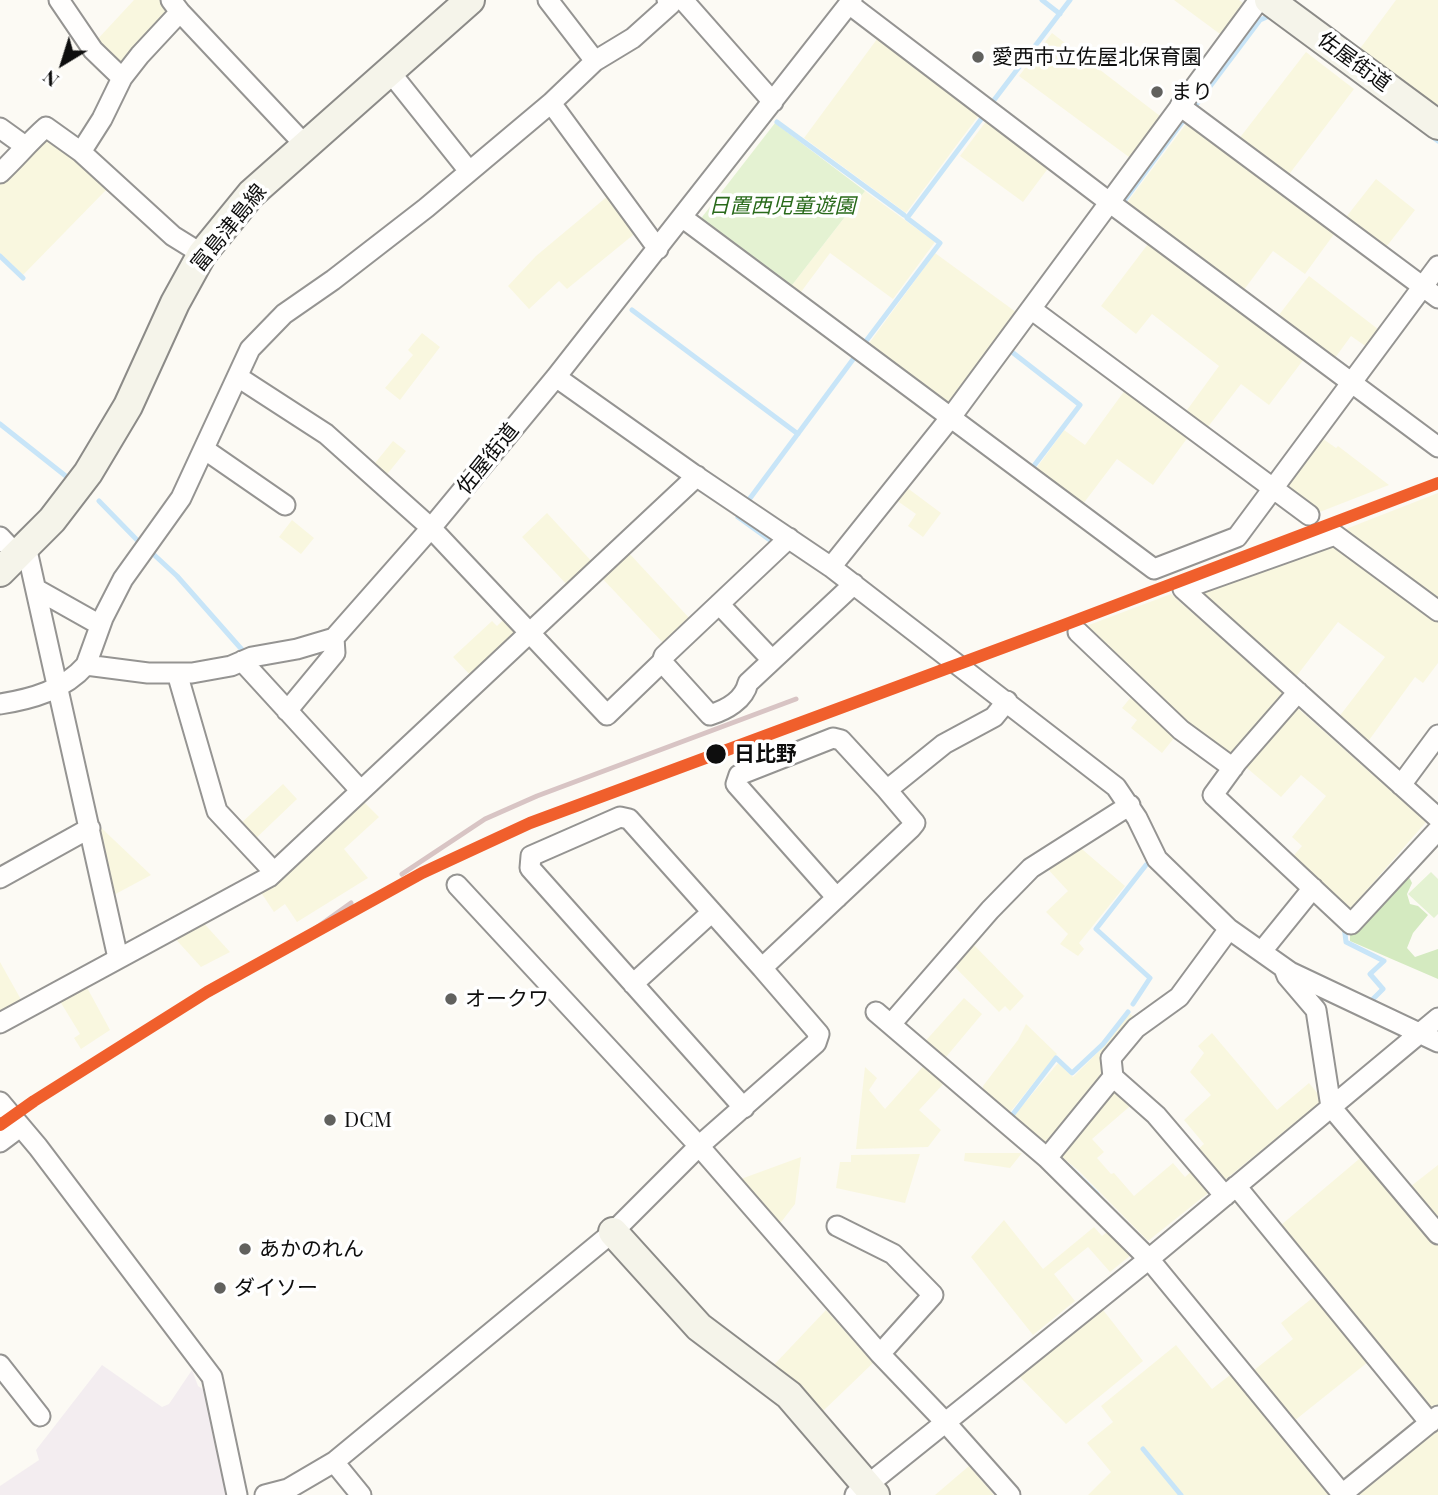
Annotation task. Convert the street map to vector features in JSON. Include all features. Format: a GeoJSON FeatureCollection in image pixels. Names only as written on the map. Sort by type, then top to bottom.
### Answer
{"type":"FeatureCollection","features":[{"type":"Feature","properties":{"kind":"main road","name":"富島津島線"},"geometry":{"type":"LineString","coordinates":[[11,552],[52,520],[99,456],[128,406],[175,303],[202,254],[251,194],[470,0]]}},
{"type":"Feature","properties":{"kind":"main road","name":"佐屋街道"},"geometry":{"type":"LineString","coordinates":[[1269,0],[1438,125]]}},
{"type":"Feature","properties":{"kind":"main road"},"geometry":{"type":"LineString","coordinates":[[613,1232],[699,1327],[789,1395],[866,1492]]}},
{"type":"Feature","properties":{"kind":"street"},"geometry":{"type":"LineString","coordinates":[[59,0],[66,6],[93,50],[122,78]]}},
{"type":"Feature","properties":{"kind":"street"},"geometry":{"type":"LineString","coordinates":[[548,0],[595,61]]}},
{"type":"Feature","properties":{"kind":"street"},"geometry":{"type":"LineString","coordinates":[[831,567],[951,417],[1259,0]]}},
{"type":"Feature","properties":{"kind":"street"},"geometry":{"type":"LineString","coordinates":[[0,704],[59,688],[74,678],[86,665],[100,625],[123,579],[181,498],[250,349],[284,314],[374,248],[469,171],[551,103],[595,61],[633,37],[674,1],[773,102]]}},
{"type":"Feature","properties":{"kind":"street"},"geometry":{"type":"LineString","coordinates":[[851,2],[1109,202],[1438,447]]}},
{"type":"Feature","properties":{"kind":"street","name":"佐屋街道"},"geometry":{"type":"LineString","coordinates":[[334,638],[431,528],[556,377],[851,2]]}},
{"type":"Feature","properties":{"kind":"street"},"geometry":{"type":"LineString","coordinates":[[81,152],[102,119],[122,78],[176,6],[305,145]]}},
{"type":"Feature","properties":{"kind":"street"},"geometry":{"type":"LineString","coordinates":[[390,72],[469,171]]}},
{"type":"Feature","properties":{"kind":"street"},"geometry":{"type":"LineString","coordinates":[[551,103],[657,249]]}},
{"type":"Feature","properties":{"kind":"street"},"geometry":{"type":"LineString","coordinates":[[1180,106],[1430,293]]}},
{"type":"Feature","properties":{"kind":"street"},"geometry":{"type":"LineString","coordinates":[[0,173],[24,146],[46,127],[81,152],[173,236],[202,254]]}},
{"type":"Feature","properties":{"kind":"street"},"geometry":{"type":"LineString","coordinates":[[0,128],[24,146]]}},
{"type":"Feature","properties":{"kind":"street"},"geometry":{"type":"LineString","coordinates":[[683,218],[1154,569],[1237,537],[1352,383],[1430,293],[1438,266]]}},
{"type":"Feature","properties":{"kind":"street"},"geometry":{"type":"LineString","coordinates":[[1031,309],[1309,515]]}},
{"type":"Feature","properties":{"kind":"street"},"geometry":{"type":"LineString","coordinates":[[238,377],[326,434],[431,528],[607,715],[662,662],[664,656],[789,538]]}},
{"type":"Feature","properties":{"kind":"street"},"geometry":{"type":"LineString","coordinates":[[556,377],[831,567],[1116,787],[1130,805],[1157,859],[1229,929],[1284,967],[1438,1042]]}},
{"type":"Feature","properties":{"kind":"street"},"geometry":{"type":"LineString","coordinates":[[204,449],[285,505]]}},
{"type":"Feature","properties":{"kind":"street"},"geometry":{"type":"LineString","coordinates":[[0,1023],[274,872],[697,476]]}},
{"type":"Feature","properties":{"kind":"street"},"geometry":{"type":"LineString","coordinates":[[1438,611],[1335,535],[1183,589],[1438,818]]}},
{"type":"Feature","properties":{"kind":"street"},"geometry":{"type":"LineString","coordinates":[[11,552],[36,589],[118,958]]}},
{"type":"Feature","properties":{"kind":"street"},"geometry":{"type":"LineString","coordinates":[[662,662],[710,715],[723,711],[746,692],[748,683],[854,584]]}},
{"type":"Feature","properties":{"kind":"street"},"geometry":{"type":"LineString","coordinates":[[36,589],[100,625]]}},
{"type":"Feature","properties":{"kind":"street"},"geometry":{"type":"LineString","coordinates":[[719,604],[772,660]]}},
{"type":"Feature","properties":{"kind":"street"},"geometry":{"type":"LineString","coordinates":[[1078,632],[1181,730],[1233,768]]}},
{"type":"Feature","properties":{"kind":"street"},"geometry":{"type":"LineString","coordinates":[[86,665],[148,673],[177,673],[231,666],[334,638],[335,653],[287,711]]}},
{"type":"Feature","properties":{"kind":"street"},"geometry":{"type":"LineString","coordinates":[[243,661],[361,790]]}},
{"type":"Feature","properties":{"kind":"street"},"geometry":{"type":"LineString","coordinates":[[177,673],[217,811],[274,872]]}},
{"type":"Feature","properties":{"kind":"street"},"geometry":{"type":"LineString","coordinates":[[1298,692],[1213,795],[1351,924],[1438,830]]}},
{"type":"Feature","properties":{"kind":"street"},"geometry":{"type":"LineString","coordinates":[[887,790],[944,744],[994,717],[1007,701]]}},
{"type":"Feature","properties":{"kind":"street"},"geometry":{"type":"LineString","coordinates":[[1401,785],[1438,735]]}},
{"type":"Feature","properties":{"kind":"street"},"geometry":{"type":"LineString","coordinates":[[762,968],[837,898],[915,823],[841,740],[833,738],[739,775],[736,784],[837,898]]}},
{"type":"Feature","properties":{"kind":"street"},"geometry":{"type":"LineString","coordinates":[[1130,805],[1031,868],[884,1018],[1047,1158],[1150,1259],[1342,1495],[1434,1420],[1231,1191],[1156,1115],[1113,1077],[1111,1058],[1136,1028],[1179,997],[1229,929]]}},
{"type":"Feature","properties":{"kind":"street"},"geometry":{"type":"LineString","coordinates":[[265,1495],[288,1489],[334,1462],[613,1232],[699,1146],[744,1108],[816,1043],[819,1034],[629,820],[620,817],[531,856],[530,868],[744,1108]]}},
{"type":"Feature","properties":{"kind":"street"},"geometry":{"type":"LineString","coordinates":[[0,878],[90,828]]}},
{"type":"Feature","properties":{"kind":"street"},"geometry":{"type":"LineString","coordinates":[[457,885],[699,1146],[880,1354],[947,1423],[1010,1495]]}},
{"type":"Feature","properties":{"kind":"street"},"geometry":{"type":"LineString","coordinates":[[1262,951],[1313,888]]}},
{"type":"Feature","properties":{"kind":"street"},"geometry":{"type":"LineString","coordinates":[[633,984],[712,912]]}},
{"type":"Feature","properties":{"kind":"street"},"geometry":{"type":"LineString","coordinates":[[1284,967],[1287,976],[1316,1010],[1331,1107],[1438,1234]]}},
{"type":"Feature","properties":{"kind":"street"},"geometry":{"type":"LineString","coordinates":[[866,1492],[1438,1018]]}},
{"type":"Feature","properties":{"kind":"street"},"geometry":{"type":"LineString","coordinates":[[1047,1158],[1113,1077]]}},
{"type":"Feature","properties":{"kind":"street"},"geometry":{"type":"LineString","coordinates":[[0,1102],[212,1377],[237,1495]]}},
{"type":"Feature","properties":{"kind":"street"},"geometry":{"type":"LineString","coordinates":[[0,1142],[20,1127]]}},
{"type":"Feature","properties":{"kind":"street"},"geometry":{"type":"LineString","coordinates":[[837,1226],[892,1254],[933,1296],[880,1354]]}},
{"type":"Feature","properties":{"kind":"street"},"geometry":{"type":"LineString","coordinates":[[0,1365],[40,1416]]}},
{"type":"Feature","properties":{"kind":"street"},"geometry":{"type":"LineString","coordinates":[[334,1462],[361,1495]]}},
{"type":"Feature","properties":{"kind":"shaded area"},"geometry":{"type":"Polygon","coordinates":[[[134,0],[166,0],[176,12],[121,71],[94,43],[134,0]]]}},
{"type":"Feature","properties":{"kind":"shaded area"},"geometry":{"type":"Polygon","coordinates":[[[1174,0],[1239,0],[1247,6],[1224,37],[1174,0]]]}},
{"type":"Feature","properties":{"kind":"shaded area"},"geometry":{"type":"Polygon","coordinates":[[[1396,0],[1438,0],[1438,110],[1356,54],[1396,0]]]}},
{"type":"Feature","properties":{"kind":"shaded area"},"geometry":{"type":"Polygon","coordinates":[[[1052,33],[1164,119],[1133,160],[1019,76],[1052,33]]]}},
{"type":"Feature","properties":{"kind":"shaded area"},"geometry":{"type":"Polygon","coordinates":[[[880,35],[982,111],[906,213],[804,138],[880,35]]]}},
{"type":"Feature","properties":{"kind":"shaded area"},"geometry":{"type":"Polygon","coordinates":[[[1306,52],[1354,89],[1284,181],[1235,144],[1306,52]]]}},
{"type":"Feature","properties":{"kind":"shaded area"},"geometry":{"type":"Polygon","coordinates":[[[990,116],[1052,163],[1023,202],[960,156],[990,116]]]}},
{"type":"Feature","properties":{"kind":"shaded area"},"geometry":{"type":"Polygon","coordinates":[[[1189,120],[1337,230],[1305,274],[1273,251],[1240,295],[1123,208],[1189,120]]]}},
{"type":"Feature","properties":{"kind":"shaded area"},"geometry":{"type":"Polygon","coordinates":[[[50,135],[107,189],[23,275],[0,253],[0,179],[50,135]]]}},
{"type":"Feature","properties":{"kind":"shaded area"},"geometry":{"type":"Polygon","coordinates":[[[1376,179],[1415,210],[1383,251],[1343,221],[1376,179]]]}},
{"type":"Feature","properties":{"kind":"shaded area"},"geometry":{"type":"Polygon","coordinates":[[[865,191],[935,242],[893,299],[830,253],[798,296],[789,289],[865,191]]]}},
{"type":"Feature","properties":{"kind":"shaded area"},"geometry":{"type":"Polygon","coordinates":[[[609,195],[638,231],[567,289],[559,281],[529,309],[508,286],[536,256],[609,195]]]}},
{"type":"Feature","properties":{"kind":"shaded area"},"geometry":{"type":"Polygon","coordinates":[[[1151,240],[1307,355],[1269,405],[1241,384],[1204,432],[1182,417],[1219,366],[1152,314],[1136,334],[1101,306],[1151,240]]]}},
{"type":"Feature","properties":{"kind":"shaded area"},"geometry":{"type":"Polygon","coordinates":[[[935,253],[1020,315],[949,408],[865,349],[935,253]]]}},
{"type":"Feature","properties":{"kind":"shaded area"},"geometry":{"type":"Polygon","coordinates":[[[1309,276],[1383,333],[1371,350],[1351,336],[1332,362],[1275,320],[1309,276]]]}},
{"type":"Feature","properties":{"kind":"shaded area"},"geometry":{"type":"Polygon","coordinates":[[[422,333],[440,347],[400,400],[385,388],[413,355],[408,350],[422,333]]]}},
{"type":"Feature","properties":{"kind":"shaded area"},"geometry":{"type":"Polygon","coordinates":[[[1128,386],[1191,433],[1153,485],[1117,459],[1080,508],[1033,473],[1064,430],[1085,445],[1128,386]]]}},
{"type":"Feature","properties":{"kind":"shaded area"},"geometry":{"type":"Polygon","coordinates":[[[1319,436],[1336,448],[1338,446],[1389,485],[1312,515],[1279,490],[1319,436]]]}},
{"type":"Feature","properties":{"kind":"shaded area"},"geometry":{"type":"Polygon","coordinates":[[[393,441],[406,451],[384,478],[371,468],[393,441]]]}},
{"type":"Feature","properties":{"kind":"shaded area"},"geometry":{"type":"Polygon","coordinates":[[[906,487],[941,513],[923,537],[908,526],[916,514],[896,500],[906,487]]]}},
{"type":"Feature","properties":{"kind":"shaded area"},"geometry":{"type":"Polygon","coordinates":[[[1438,493],[1438,607],[1338,532],[1438,493]]]}},
{"type":"Feature","properties":{"kind":"shaded area"},"geometry":{"type":"Polygon","coordinates":[[[547,513],[595,565],[570,588],[522,537],[547,513]]]}},
{"type":"Feature","properties":{"kind":"shaded area"},"geometry":{"type":"Polygon","coordinates":[[[292,520],[314,538],[301,554],[279,537],[292,520]]]}},
{"type":"Feature","properties":{"kind":"shaded area"},"geometry":{"type":"Polygon","coordinates":[[[1334,539],[1438,615],[1438,663],[1423,683],[1415,677],[1364,747],[1335,722],[1385,657],[1338,622],[1292,682],[1191,591],[1334,539]]]}},
{"type":"Feature","properties":{"kind":"shaded area"},"geometry":{"type":"Polygon","coordinates":[[[627,551],[692,621],[666,646],[600,576],[627,551]]]}},
{"type":"Feature","properties":{"kind":"shaded area"},"geometry":{"type":"Polygon","coordinates":[[[1171,594],[1286,696],[1233,760],[1181,723],[1081,628],[1171,594]]]}},
{"type":"Feature","properties":{"kind":"shaded area"},"geometry":{"type":"Polygon","coordinates":[[[507,616],[523,633],[474,679],[453,657],[492,621],[497,626],[507,616]]]}},
{"type":"Feature","properties":{"kind":"shaded area"},"geometry":{"type":"Polygon","coordinates":[[[1136,691],[1178,733],[1162,753],[1131,728],[1137,720],[1122,708],[1136,691]]]}},
{"type":"Feature","properties":{"kind":"shaded area"},"geometry":{"type":"Polygon","coordinates":[[[1293,704],[1426,822],[1346,914],[1289,861],[1302,846],[1292,837],[1326,796],[1301,775],[1281,797],[1241,763],[1293,704]]]}},
{"type":"Feature","properties":{"kind":"shaded area"},"geometry":{"type":"Polygon","coordinates":[[[283,784],[297,799],[252,842],[237,827],[283,784]]]}},
{"type":"Feature","properties":{"kind":"shaded area"},"geometry":{"type":"Polygon","coordinates":[[[360,798],[379,817],[344,849],[368,878],[297,922],[285,904],[274,912],[258,888],[360,798]]]}},
{"type":"Feature","properties":{"kind":"shaded area"},"geometry":{"type":"Polygon","coordinates":[[[94,821],[151,875],[110,897],[94,821]]]}},
{"type":"Feature","properties":{"kind":"shaded area"},"geometry":{"type":"Polygon","coordinates":[[[1076,844],[1125,886],[1079,943],[1084,949],[1078,956],[1060,944],[1068,934],[1046,912],[1068,891],[1044,865],[1076,844]]]}},
{"type":"Feature","properties":{"kind":"shaded area"},"geometry":{"type":"Polygon","coordinates":[[[200,919],[230,952],[201,967],[171,934],[200,919]]]}},
{"type":"Feature","properties":{"kind":"shaded area"},"geometry":{"type":"Polygon","coordinates":[[[969,940],[1024,996],[1010,1011],[1005,1006],[999,1012],[949,961],[969,940]]]}},
{"type":"Feature","properties":{"kind":"shaded area"},"geometry":{"type":"Polygon","coordinates":[[[0,962],[24,1005],[0,1018],[0,962]]]}},
{"type":"Feature","properties":{"kind":"shaded area"},"geometry":{"type":"Polygon","coordinates":[[[84,982],[110,1030],[81,1049],[74,1038],[80,1034],[58,998],[84,982]]]}},
{"type":"Feature","properties":{"kind":"shaded area"},"geometry":{"type":"Polygon","coordinates":[[[964,998],[982,1014],[941,1063],[921,1046],[964,998]]]}},
{"type":"Feature","properties":{"kind":"shaded area"},"geometry":{"type":"Polygon","coordinates":[[[1129,1013],[1139,1021],[1107,1079],[1049,1146],[1013,1117],[1058,1063],[1073,1077],[1105,1045],[1129,1013]]]}},
{"type":"Feature","properties":{"kind":"shaded area"},"geometry":{"type":"Polygon","coordinates":[[[1026,1024],[1057,1054],[1007,1116],[983,1097],[983,1086],[1018,1040],[1026,1024]]]}},
{"type":"Feature","properties":{"kind":"shaded area"},"geometry":{"type":"Polygon","coordinates":[[[1212,1033],[1277,1110],[1309,1083],[1323,1100],[1220,1184],[1194,1153],[1204,1144],[1184,1120],[1211,1095],[1190,1072],[1204,1053],[1198,1046],[1212,1033]]]}},
{"type":"Feature","properties":{"kind":"shaded area"},"geometry":{"type":"Polygon","coordinates":[[[927,1062],[948,1079],[919,1110],[941,1130],[928,1147],[856,1149],[865,1067],[877,1078],[869,1090],[885,1109],[927,1062]]]}},
{"type":"Feature","properties":{"kind":"shaded area"},"geometry":{"type":"Polygon","coordinates":[[[1114,1082],[1136,1101],[1092,1139],[1104,1152],[1097,1158],[1111,1174],[1114,1173],[1134,1196],[1173,1163],[1185,1177],[1196,1167],[1213,1189],[1148,1241],[1079,1171],[1056,1152],[1114,1082]]]}},
{"type":"Feature","properties":{"kind":"shaded area"},"geometry":{"type":"Polygon","coordinates":[[[965,1153],[1022,1153],[1010,1168],[964,1161],[965,1153]]]}},
{"type":"Feature","properties":{"kind":"shaded area"},"geometry":{"type":"Polygon","coordinates":[[[920,1154],[905,1203],[836,1188],[840,1162],[851,1162],[851,1155],[920,1154]]]}},
{"type":"Feature","properties":{"kind":"shaded area"},"geometry":{"type":"Polygon","coordinates":[[[1365,1154],[1438,1242],[1438,1408],[1434,1411],[1281,1225],[1365,1154]]]}},
{"type":"Feature","properties":{"kind":"shaded area"},"geometry":{"type":"Polygon","coordinates":[[[801,1157],[795,1204],[775,1230],[741,1190],[741,1179],[801,1157]]]}},
{"type":"Feature","properties":{"kind":"shaded area"},"geometry":{"type":"Polygon","coordinates":[[[1438,1165],[1438,1228],[1406,1190],[1438,1165]]]}},
{"type":"Feature","properties":{"kind":"shaded area"},"geometry":{"type":"Polygon","coordinates":[[[1004,1220],[1043,1269],[1094,1227],[1102,1236],[1112,1228],[1136,1251],[1110,1272],[1088,1247],[1054,1274],[1075,1301],[1033,1335],[971,1257],[1004,1220]]]}},
{"type":"Feature","properties":{"kind":"shaded area"},"geometry":{"type":"Polygon","coordinates":[[[1320,1292],[1373,1358],[1294,1421],[1253,1371],[1293,1339],[1281,1323],[1320,1292]]]}},
{"type":"Feature","properties":{"kind":"shaded area"},"geometry":{"type":"Polygon","coordinates":[[[1100,1306],[1143,1361],[1066,1424],[1017,1374],[1100,1306]]]}},
{"type":"Feature","properties":{"kind":"shaded area"},"geometry":{"type":"Polygon","coordinates":[[[826,1310],[873,1363],[822,1412],[799,1388],[771,1368],[826,1310]]]}},
{"type":"Feature","properties":{"kind":"shaded area"},"geometry":{"type":"Polygon","coordinates":[[[1176,1345],[1212,1389],[1234,1372],[1333,1495],[1088,1495],[1111,1472],[1087,1443],[1113,1422],[1101,1406],[1176,1345]]]}},
{"type":"Feature","properties":{"kind":"shaded area"},"geometry":{"type":"Polygon","coordinates":[[[102,1365],[162,1407],[169,1404],[192,1370],[198,1386],[204,1390],[226,1495],[0,1495],[0,1486],[39,1460],[36,1450],[102,1365]]]}},
{"type":"Feature","properties":{"kind":"shaded area"},"geometry":{"type":"Polygon","coordinates":[[[1438,1428],[1438,1495],[1355,1495],[1438,1428]]]}},
{"type":"Feature","properties":{"kind":"shaded area"},"geometry":{"type":"Polygon","coordinates":[[[969,1466],[994,1495],[935,1495],[969,1466]]]}},
{"type":"Feature","properties":{"kind":"green space","name":"日置西児童遊園"},"geometry":{"type":"Polygon","coordinates":[[[775,123],[865,191],[789,289],[699,221],[775,123]]]}},
{"type":"Feature","properties":{"kind":"green space"},"geometry":{"type":"Polygon","coordinates":[[[1431,872],[1438,879],[1438,914],[1434,918],[1408,894],[1431,872]]]}},
{"type":"Feature","properties":{"kind":"green space"},"geometry":{"type":"Polygon","coordinates":[[[1408,875],[1412,883],[1407,894],[1410,904],[1418,906],[1428,915],[1413,933],[1407,948],[1415,957],[1438,949],[1438,979],[1350,941],[1350,929],[1408,875]]]}},
{"type":"Feature","properties":{"kind":"waterway"},"geometry":{"type":"LineString","coordinates":[[1042,0],[1060,14]]}},
{"type":"Feature","properties":{"kind":"waterway"},"geometry":{"type":"LineString","coordinates":[[991,104],[1070,0]]}},
{"type":"Feature","properties":{"kind":"waterway"},"geometry":{"type":"LineString","coordinates":[[1196,105],[1260,20],[1269,16],[1272,18]]}},
{"type":"Feature","properties":{"kind":"waterway"},"geometry":{"type":"LineString","coordinates":[[863,345],[940,243],[907,218],[985,114]]}},
{"type":"Feature","properties":{"kind":"waterway"},"geometry":{"type":"LineString","coordinates":[[1124,201],[1183,121]]}},
{"type":"Feature","properties":{"kind":"waterway"},"geometry":{"type":"LineString","coordinates":[[777,122],[904,215]]}},
{"type":"Feature","properties":{"kind":"waterway"},"geometry":{"type":"LineString","coordinates":[[1429,134],[1438,141]]}},
{"type":"Feature","properties":{"kind":"waterway"},"geometry":{"type":"LineString","coordinates":[[0,256],[23,278]]}},
{"type":"Feature","properties":{"kind":"waterway"},"geometry":{"type":"LineString","coordinates":[[632,310],[798,434]]}},
{"type":"Feature","properties":{"kind":"waterway"},"geometry":{"type":"LineString","coordinates":[[1012,352],[1080,405],[1030,471]]}},
{"type":"Feature","properties":{"kind":"waterway"},"geometry":{"type":"LineString","coordinates":[[748,501],[857,354]]}},
{"type":"Feature","properties":{"kind":"waterway"},"geometry":{"type":"LineString","coordinates":[[0,424],[72,481]]}},
{"type":"Feature","properties":{"kind":"waterway"},"geometry":{"type":"LineString","coordinates":[[99,501],[139,542]]}},
{"type":"Feature","properties":{"kind":"waterway"},"geometry":{"type":"LineString","coordinates":[[738,517],[774,543]]}},
{"type":"Feature","properties":{"kind":"waterway"},"geometry":{"type":"LineString","coordinates":[[150,551],[177,576],[244,652]]}},
{"type":"Feature","properties":{"kind":"waterway"},"geometry":{"type":"LineString","coordinates":[[1133,1004],[1150,978],[1096,929],[1146,865]]}},
{"type":"Feature","properties":{"kind":"waterway"},"geometry":{"type":"LineString","coordinates":[[1344,926],[1346,942],[1384,961],[1370,974],[1383,989],[1372,1000]]}},
{"type":"Feature","properties":{"kind":"waterway"},"geometry":{"type":"LineString","coordinates":[[1010,1118],[1056,1058],[1072,1073],[1103,1044],[1128,1012]]}},
{"type":"Feature","properties":{"kind":"waterway"},"geometry":{"type":"LineString","coordinates":[[1069,1167],[1097,1194]]}},
{"type":"Feature","properties":{"kind":"waterway"},"geometry":{"type":"LineString","coordinates":[[1143,1449],[1181,1495]]}},
{"type":"Feature","properties":{"kind":"railway"},"geometry":{"type":"LineString","coordinates":[[402,874],[485,819],[537,796],[796,699]]}},
{"type":"Feature","properties":{"kind":"railway"},"geometry":{"type":"LineString","coordinates":[[288,948],[351,903]]}},
{"type":"Feature","properties":{"kind":"transit line"},"geometry":{"type":"LineString","coordinates":[[0,1125],[207,992],[422,873],[530,823],[1438,483]]}},
{"type":"Feature","properties":{"kind":"place","name":"愛西市立佐屋北保育園"},"geometry":{"type":"Point","coordinates":[978,57]}},
{"type":"Feature","properties":{"kind":"place","name":"まり"},"geometry":{"type":"Point","coordinates":[1157,92]}},
{"type":"Feature","properties":{"kind":"place","name":"日比野"},"geometry":{"type":"Point","coordinates":[716,754]}},
{"type":"Feature","properties":{"kind":"place","name":"オークワ"},"geometry":{"type":"Point","coordinates":[451,999]}},
{"type":"Feature","properties":{"kind":"place","name":"DCM"},"geometry":{"type":"Point","coordinates":[330,1120]}},
{"type":"Feature","properties":{"kind":"place","name":"あかのれん"},"geometry":{"type":"Point","coordinates":[245,1249]}},
{"type":"Feature","properties":{"kind":"place","name":"ダイソー"},"geometry":{"type":"Point","coordinates":[220,1288]}}]}
